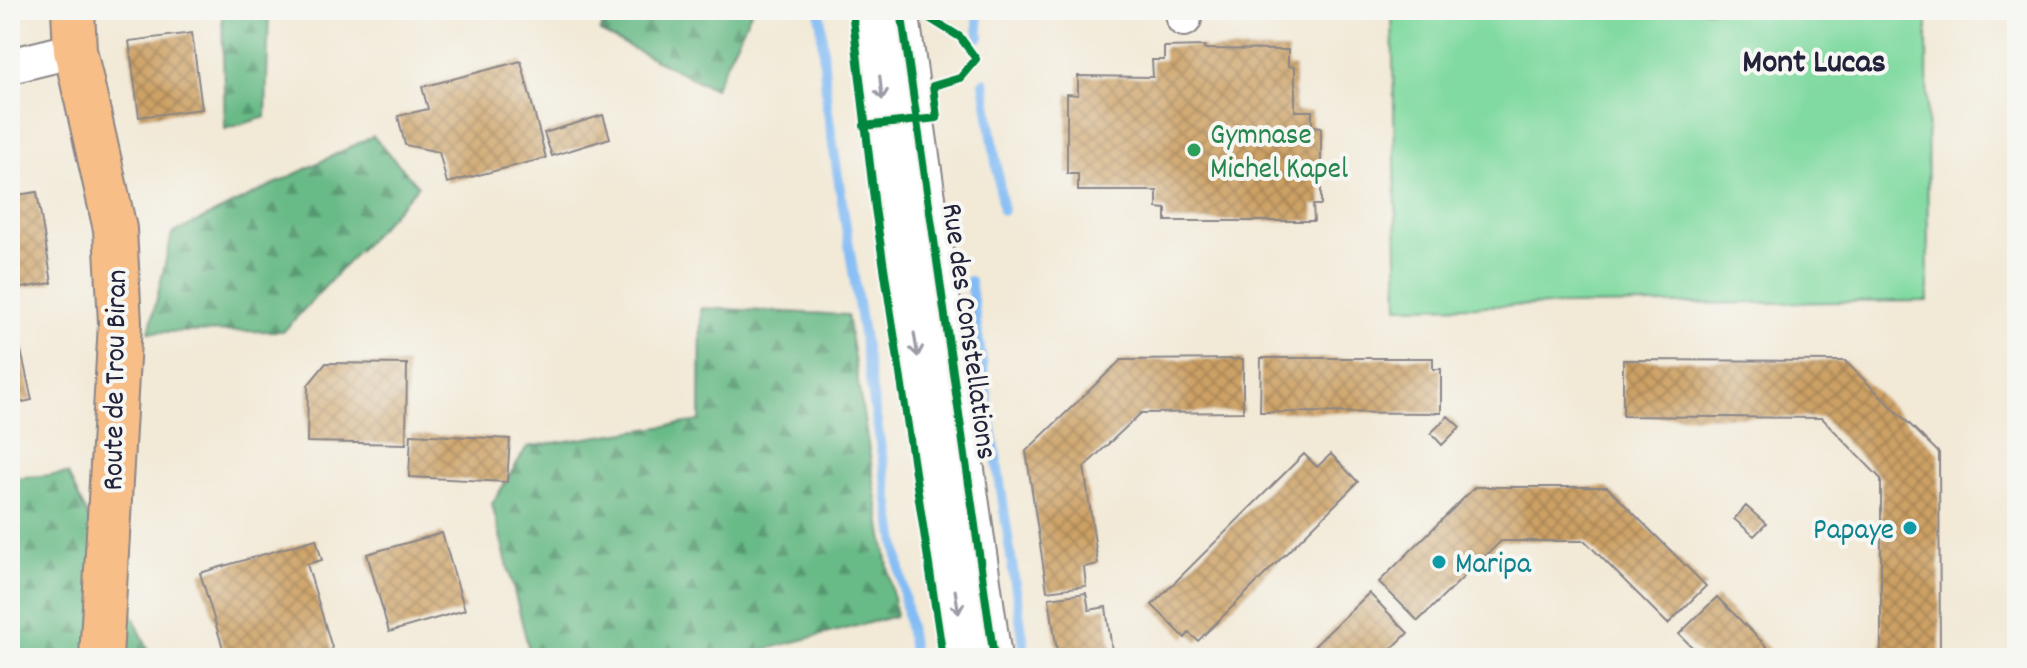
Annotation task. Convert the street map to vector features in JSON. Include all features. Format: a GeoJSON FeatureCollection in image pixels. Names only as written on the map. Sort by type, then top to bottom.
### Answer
{"type":"FeatureCollection","features":[{"type":"Feature","properties":{"kind":"main road","name":"Route de Trou Biran"},"geometry":{"type":"LineString","coordinates":[[74,30],[115,229],[120,323],[101,658]]}},
{"type":"Feature","properties":{"kind":"street"},"geometry":{"type":"LineString","coordinates":[[873,10],[895,202],[966,658]]}},
{"type":"Feature","properties":{"kind":"street","name":"Rue des Constellations"},"geometry":{"type":"LineString","coordinates":[[901,10],[994,658]]}},
{"type":"Feature","properties":{"kind":"street"},"geometry":{"type":"LineString","coordinates":[[10,66],[74,30]]}},
{"type":"Feature","properties":{"kind":"green space"},"geometry":{"type":"Polygon","coordinates":[[[222,10],[269,10],[266,117],[225,129],[222,10]]]}},
{"type":"Feature","properties":{"kind":"green space"},"geometry":{"type":"Polygon","coordinates":[[[608,10],[752,10],[714,89],[600,32],[608,10]]]}},
{"type":"Feature","properties":{"kind":"green space"},"geometry":{"type":"Polygon","coordinates":[[[1392,10],[1927,10],[1928,301],[1398,307],[1392,10]]]}},
{"type":"Feature","properties":{"kind":"green space"},"geometry":{"type":"Polygon","coordinates":[[[373,136],[418,186],[284,331],[149,332],[172,234],[373,136]]]}},
{"type":"Feature","properties":{"kind":"green space"},"geometry":{"type":"Polygon","coordinates":[[[701,308],[847,315],[896,616],[731,658],[531,658],[492,504],[527,447],[700,421],[701,308]]]}},
{"type":"Feature","properties":{"kind":"green space"},"geometry":{"type":"Polygon","coordinates":[[[68,474],[152,658],[10,658],[10,478],[68,474]]]}},
{"type":"Feature","properties":{"kind":"building"},"geometry":{"type":"Polygon","coordinates":[[[192,33],[202,109],[139,117],[129,41],[192,33]]]}},
{"type":"Feature","properties":{"kind":"building","name":"Gymnase Michel Kapel"},"geometry":{"type":"Polygon","coordinates":[[[1205,46],[1204,49],[1288,50],[1288,66],[1295,67],[1295,111],[1312,111],[1312,126],[1321,127],[1321,205],[1313,205],[1314,221],[1166,221],[1166,209],[1157,208],[1157,191],[1078,191],[1078,174],[1067,174],[1067,94],[1078,95],[1078,76],[1153,77],[1152,60],[1164,60],[1164,47],[1205,46]]]}},
{"type":"Feature","properties":{"kind":"building"},"geometry":{"type":"Polygon","coordinates":[[[521,61],[546,158],[447,183],[439,152],[405,145],[398,116],[428,109],[422,87],[521,61]]]}},
{"type":"Feature","properties":{"kind":"building"},"geometry":{"type":"Polygon","coordinates":[[[603,115],[610,138],[552,156],[544,133],[603,115]]]}},
{"type":"Feature","properties":{"kind":"building"},"geometry":{"type":"Polygon","coordinates":[[[37,192],[52,283],[10,290],[10,196],[37,192]]]}},
{"type":"Feature","properties":{"kind":"building"},"geometry":{"type":"Polygon","coordinates":[[[14,319],[32,400],[10,405],[10,320],[14,319]]]}},
{"type":"Feature","properties":{"kind":"building"},"geometry":{"type":"Polygon","coordinates":[[[1261,358],[1433,358],[1433,369],[1441,369],[1441,413],[1260,412],[1261,358]]]}},
{"type":"Feature","properties":{"kind":"building"},"geometry":{"type":"Polygon","coordinates":[[[1243,359],[1243,412],[1141,413],[1084,467],[1098,564],[1084,567],[1086,586],[1047,591],[1026,451],[1121,360],[1243,359]]]}},
{"type":"Feature","properties":{"kind":"building","name":"Papaye"},"geometry":{"type":"Polygon","coordinates":[[[1623,360],[1845,361],[1939,453],[1940,658],[1881,658],[1881,479],[1822,418],[1623,416],[1623,360]]]}},
{"type":"Feature","properties":{"kind":"building"},"geometry":{"type":"Polygon","coordinates":[[[326,363],[407,364],[406,444],[307,442],[308,385],[326,363]]]}},
{"type":"Feature","properties":{"kind":"building"},"geometry":{"type":"Polygon","coordinates":[[[1448,416],[1460,427],[1442,445],[1431,433],[1448,416]]]}},
{"type":"Feature","properties":{"kind":"building"},"geometry":{"type":"Polygon","coordinates":[[[411,434],[510,439],[507,482],[409,477],[411,434]]]}},
{"type":"Feature","properties":{"kind":"building"},"geometry":{"type":"Polygon","coordinates":[[[1304,454],[1317,467],[1331,454],[1358,482],[1198,641],[1189,633],[1185,638],[1152,605],[1304,454]]]}},
{"type":"Feature","properties":{"kind":"building","name":"Maripa"},"geometry":{"type":"Polygon","coordinates":[[[1475,487],[1607,487],[1706,586],[1668,624],[1585,541],[1501,541],[1418,621],[1379,582],[1475,487]]]}},
{"type":"Feature","properties":{"kind":"building"},"geometry":{"type":"Polygon","coordinates":[[[1746,506],[1766,524],[1754,536],[1734,519],[1746,506]]]}},
{"type":"Feature","properties":{"kind":"building"},"geometry":{"type":"Polygon","coordinates":[[[442,533],[465,610],[389,632],[367,554],[442,533]]]}},
{"type":"Feature","properties":{"kind":"building"},"geometry":{"type":"Polygon","coordinates":[[[316,539],[322,560],[307,564],[335,658],[226,658],[200,573],[316,539]]]}},
{"type":"Feature","properties":{"kind":"building"},"geometry":{"type":"Polygon","coordinates":[[[1086,593],[1089,610],[1106,607],[1113,658],[1058,658],[1049,598],[1086,593]]]}},
{"type":"Feature","properties":{"kind":"building"},"geometry":{"type":"Polygon","coordinates":[[[1369,593],[1408,633],[1382,658],[1302,658],[1369,593]]]}},
{"type":"Feature","properties":{"kind":"building"},"geometry":{"type":"Polygon","coordinates":[[[1717,597],[1778,658],[1703,658],[1679,634],[1717,597]]]}},
{"type":"Feature","properties":{"kind":"waterway"},"geometry":{"type":"LineString","coordinates":[[820,10],[827,106],[914,658]]}},
{"type":"Feature","properties":{"kind":"waterway"},"geometry":{"type":"LineString","coordinates":[[977,10],[979,37]]}},
{"type":"Feature","properties":{"kind":"waterway"},"geometry":{"type":"LineString","coordinates":[[984,82],[1003,210]]}},
{"type":"Feature","properties":{"kind":"waterway"},"geometry":{"type":"LineString","coordinates":[[970,281],[1026,658]]}},
{"type":"Feature","properties":{"kind":"cycle path"},"geometry":{"type":"LineString","coordinates":[[852,10],[875,208],[943,658]]}},
{"type":"Feature","properties":{"kind":"cycle path"},"geometry":{"type":"LineString","coordinates":[[901,10],[994,658]]}},
{"type":"Feature","properties":{"kind":"cycle path"},"geometry":{"type":"LineString","coordinates":[[864,126],[937,118],[933,86],[960,78],[976,59],[960,37],[926,16],[925,10]]}},
{"type":"Feature","properties":{"kind":"place","name":"Gymnase Michel Kapel"},"geometry":{"type":"Point","coordinates":[1194,150]}},
{"type":"Feature","properties":{"kind":"place","name":"Papaye"},"geometry":{"type":"Point","coordinates":[1910,528]}},
{"type":"Feature","properties":{"kind":"place","name":"Maripa"},"geometry":{"type":"Point","coordinates":[1439,562]}},
{"type":"Feature","properties":{"kind":"district","name":"Mont Lucas"},"geometry":{"type":"Point","coordinates":[1814,59]}}]}
